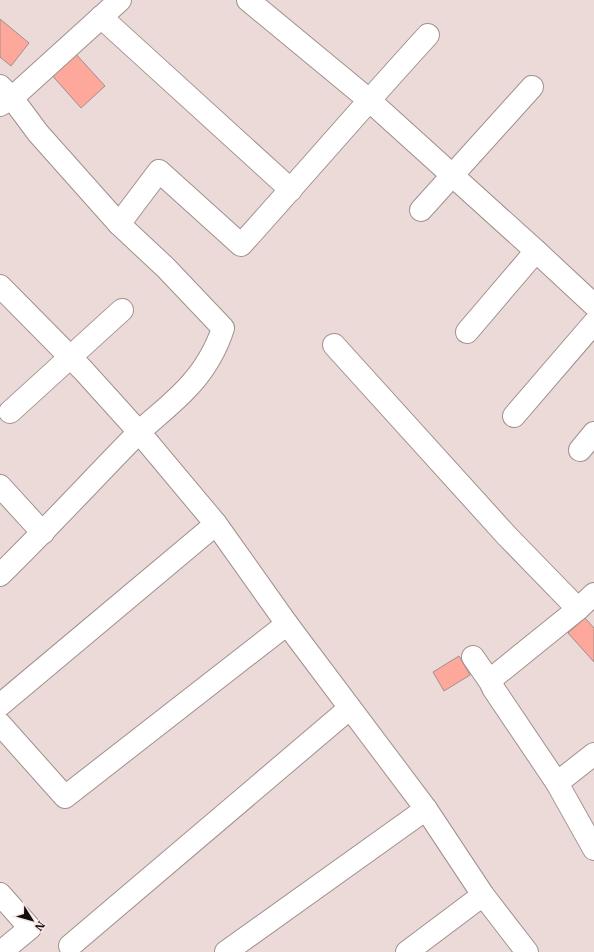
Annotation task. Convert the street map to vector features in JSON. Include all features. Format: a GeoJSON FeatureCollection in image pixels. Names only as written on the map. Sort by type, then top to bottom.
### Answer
{"type":"FeatureCollection","features":[{"type":"Feature","properties":{"kind":"street"},"geometry":{"type":"LineString","coordinates":[[0,575],[43,533],[139,432],[190,385],[211,355],[219,340],[223,328],[166,268],[119,224],[4,96],[120,0]]}},
{"type":"Feature","properties":{"kind":"street"},"geometry":{"type":"LineString","coordinates":[[248,0],[369,100],[594,305]]}},
{"type":"Feature","properties":{"kind":"street"},"geometry":{"type":"LineString","coordinates":[[101,17],[291,190]]}},
{"type":"Feature","properties":{"kind":"street"},"geometry":{"type":"LineString","coordinates":[[119,224],[159,171],[241,245],[428,35]]}},
{"type":"Feature","properties":{"kind":"street"},"geometry":{"type":"LineString","coordinates":[[421,210],[532,87]]}},
{"type":"Feature","properties":{"kind":"street"},"geometry":{"type":"LineString","coordinates":[[467,332],[536,251]]}},
{"type":"Feature","properties":{"kind":"street"},"geometry":{"type":"LineString","coordinates":[[0,286],[70,357],[139,432],[216,524],[287,624],[381,747],[426,809],[482,895],[527,952]]}},
{"type":"Feature","properties":{"kind":"street"},"geometry":{"type":"LineString","coordinates":[[10,412],[122,310]]}},
{"type":"Feature","properties":{"kind":"street"},"geometry":{"type":"LineString","coordinates":[[514,416],[594,323]]}},
{"type":"Feature","properties":{"kind":"street"},"geometry":{"type":"LineString","coordinates":[[334,345],[507,536],[578,609]]}},
{"type":"Feature","properties":{"kind":"street"},"geometry":{"type":"LineString","coordinates":[[580,450],[594,433]]}},
{"type":"Feature","properties":{"kind":"street"},"geometry":{"type":"LineString","coordinates":[[0,486],[43,533]]}},
{"type":"Feature","properties":{"kind":"street"},"geometry":{"type":"LineString","coordinates":[[0,705],[216,524]]}},
{"type":"Feature","properties":{"kind":"street"},"geometry":{"type":"LineString","coordinates":[[491,683],[495,676],[578,609],[594,594]]}},
{"type":"Feature","properties":{"kind":"street"},"geometry":{"type":"LineString","coordinates":[[0,724],[65,797],[287,624]]}},
{"type":"Feature","properties":{"kind":"street"},"geometry":{"type":"LineString","coordinates":[[473,657],[491,683],[492,688],[557,783],[594,848]]}},
{"type":"Feature","properties":{"kind":"street"},"geometry":{"type":"LineString","coordinates":[[70,946],[350,708]]}},
{"type":"Feature","properties":{"kind":"street"},"geometry":{"type":"LineString","coordinates":[[557,783],[594,754]]}},
{"type":"Feature","properties":{"kind":"street"},"geometry":{"type":"LineString","coordinates":[[226,952],[426,809]]}},
{"type":"Feature","properties":{"kind":"street"},"geometry":{"type":"LineString","coordinates":[[0,894],[30,928],[1,952]]}},
{"type":"Feature","properties":{"kind":"street"},"geometry":{"type":"LineString","coordinates":[[407,952],[482,895]]}},
{"type":"Feature","properties":{"kind":"building"},"geometry":{"type":"Polygon","coordinates":[[[0,19],[29,43],[11,66],[0,57],[0,19]]]}},
{"type":"Feature","properties":{"kind":"building"},"geometry":{"type":"Polygon","coordinates":[[[74,52],[105,86],[81,108],[50,73],[74,52]]]}},
{"type":"Feature","properties":{"kind":"building"},"geometry":{"type":"Polygon","coordinates":[[[585,618],[594,628],[594,662],[568,633],[585,618]]]}},
{"type":"Feature","properties":{"kind":"building"},"geometry":{"type":"Polygon","coordinates":[[[459,656],[470,675],[444,691],[433,672],[459,656]]]}}]}
